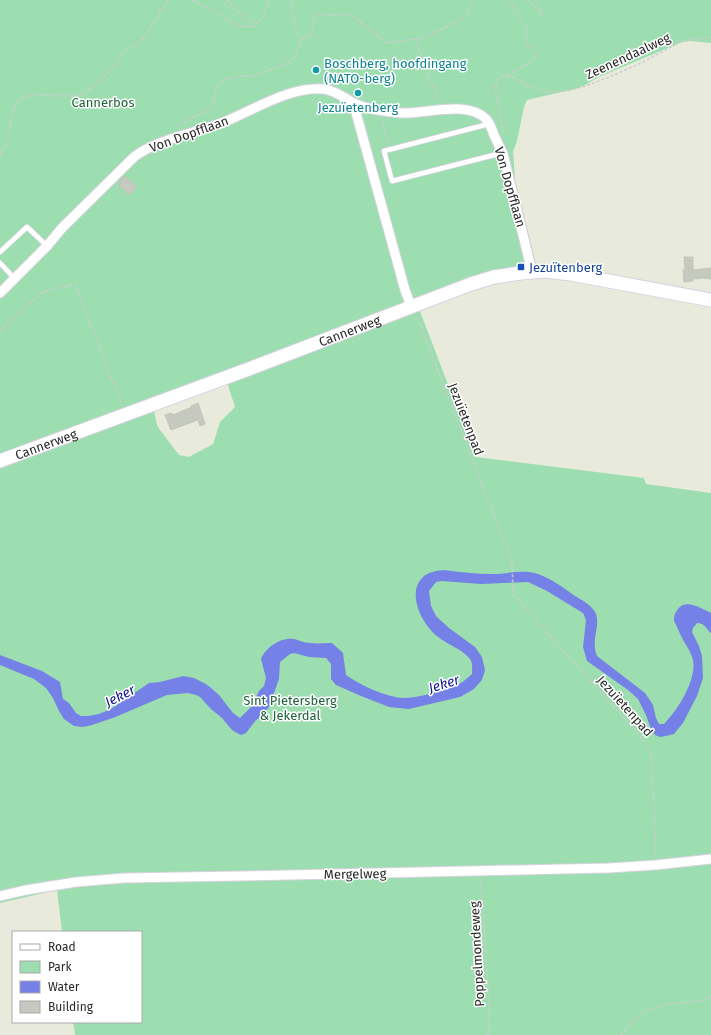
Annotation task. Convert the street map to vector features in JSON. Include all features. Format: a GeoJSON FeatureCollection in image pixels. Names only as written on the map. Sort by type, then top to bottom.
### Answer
{"type":"FeatureCollection","features":[{"type":"Feature","properties":{"kind":"main road","name":"Cannerweg"},"geometry":{"type":"LineString","coordinates":[[0,461],[261,364],[411,306],[471,284],[509,274],[545,271],[571,274],[711,300]]}},
{"type":"Feature","properties":{"kind":"street","name":"Von Dopfflaan"},"geometry":{"type":"LineString","coordinates":[[0,293],[47,246],[62,228],[134,157],[145,150],[176,138],[223,123],[279,97],[310,90],[326,90],[334,92],[356,104],[370,109],[402,113],[463,109],[475,111],[482,115],[488,120],[502,153],[532,272]]}},
{"type":"Feature","properties":{"kind":"street"},"geometry":{"type":"LineString","coordinates":[[356,104],[355,109],[405,290],[411,306]]}},
{"type":"Feature","properties":{"kind":"street","name":"Mergelweg"},"geometry":{"type":"LineString","coordinates":[[0,896],[69,883],[124,878],[608,868],[711,859]]}},
{"type":"Feature","properties":{"kind":"lane"},"geometry":{"type":"LineString","coordinates":[[489,124],[384,151],[392,181],[502,153]]}},
{"type":"Feature","properties":{"kind":"lane"},"geometry":{"type":"LineString","coordinates":[[0,252],[27,227],[47,246]]}},
{"type":"Feature","properties":{"kind":"lane"},"geometry":{"type":"LineString","coordinates":[[0,263],[15,278]]}},
{"type":"Feature","properties":{"kind":"path"},"geometry":{"type":"LineString","coordinates":[[0,155],[5,148],[15,107],[19,101],[26,97],[36,95],[72,96],[84,93],[112,68],[120,55],[138,45],[169,0]]}},
{"type":"Feature","properties":{"kind":"path"},"geometry":{"type":"LineString","coordinates":[[193,0],[230,21],[243,26],[253,27],[258,23],[264,13],[268,0]]}},
{"type":"Feature","properties":{"kind":"path"},"geometry":{"type":"LineString","coordinates":[[227,0],[241,16],[258,23]]}},
{"type":"Feature","properties":{"kind":"path"},"geometry":{"type":"LineString","coordinates":[[176,138],[173,129],[211,109],[218,86],[224,79],[257,75],[285,64],[296,56],[300,40],[295,26],[291,0]]}},
{"type":"Feature","properties":{"kind":"path"},"geometry":{"type":"LineString","coordinates":[[300,40],[312,35],[314,18],[320,14],[347,14],[353,16],[386,43],[423,38],[465,17],[472,0]]}},
{"type":"Feature","properties":{"kind":"path"},"geometry":{"type":"LineString","coordinates":[[500,115],[495,87],[497,81],[499,78],[529,64],[537,55],[526,42],[526,28],[510,0]]}},
{"type":"Feature","properties":{"kind":"path"},"geometry":{"type":"LineString","coordinates":[[527,0],[542,15],[537,0]]}},
{"type":"Feature","properties":{"kind":"path","name":"Zeenendaalweg"},"geometry":{"type":"LineString","coordinates":[[507,75],[542,91],[567,91],[586,86],[614,75],[682,42],[711,37]]}},
{"type":"Feature","properties":{"kind":"path"},"geometry":{"type":"LineString","coordinates":[[416,39],[440,110]]}},
{"type":"Feature","properties":{"kind":"path"},"geometry":{"type":"LineString","coordinates":[[384,124],[387,137]]}},
{"type":"Feature","properties":{"kind":"path"},"geometry":{"type":"LineString","coordinates":[[0,331],[42,292],[75,284],[126,414]]}},
{"type":"Feature","properties":{"kind":"path","name":"Jezuïetenpad"},"geometry":{"type":"LineString","coordinates":[[411,306],[416,312],[512,562],[513,594],[650,749],[656,865]]}},
{"type":"Feature","properties":{"kind":"path","name":"Poppelmondeweg"},"geometry":{"type":"LineString","coordinates":[[481,871],[489,1001],[488,1035]]}},
{"type":"Feature","properties":{"kind":"path"},"geometry":{"type":"LineString","coordinates":[[621,1035],[642,1013],[656,1007],[702,1001],[711,997]]}},
{"type":"Feature","properties":{"kind":"green space","name":"Sint Pietersberg & Jekerdal"},"geometry":{"type":"Polygon","coordinates":[[[0,0],[711,0],[711,43],[691,41],[682,42],[599,77],[575,89],[527,100],[513,152],[515,179],[539,277],[488,284],[419,309],[476,457],[644,478],[646,484],[711,493],[711,1035],[75,1035],[73,1023],[142,1023],[142,931],[62,931],[57,890],[0,903],[0,0]],[[227,382],[154,411],[157,425],[179,455],[189,457],[213,444],[220,422],[235,407],[227,382]]]}},
{"type":"Feature","properties":{"kind":"water"},"geometry":{"type":"Polygon","coordinates":[[[443,570],[486,574],[521,572],[538,574],[553,581],[587,604],[595,611],[597,618],[595,650],[597,656],[645,693],[653,705],[659,724],[664,724],[675,711],[685,695],[692,677],[693,660],[674,621],[675,613],[681,606],[690,604],[711,613],[711,633],[704,625],[700,623],[697,623],[693,628],[692,632],[702,656],[703,678],[697,696],[683,723],[674,734],[660,737],[655,735],[638,699],[628,690],[587,661],[583,647],[586,620],[583,613],[547,591],[528,582],[481,584],[442,581],[436,582],[429,591],[431,606],[436,616],[449,628],[475,647],[482,657],[485,670],[482,680],[474,689],[460,697],[409,709],[389,707],[336,685],[331,679],[331,664],[326,658],[309,657],[294,653],[290,654],[280,662],[279,679],[269,707],[246,733],[241,735],[232,730],[200,697],[188,693],[167,695],[113,718],[83,727],[74,726],[64,719],[46,688],[34,679],[0,665],[0,655],[42,671],[60,682],[63,699],[69,703],[76,713],[81,716],[99,714],[111,709],[149,683],[160,682],[183,676],[194,678],[210,687],[219,695],[233,713],[240,718],[252,706],[259,691],[264,686],[266,678],[261,659],[263,655],[270,647],[279,641],[294,639],[308,643],[332,643],[343,653],[346,675],[373,690],[396,697],[411,698],[445,690],[464,681],[472,674],[472,664],[470,659],[431,631],[421,616],[418,608],[416,591],[418,584],[427,574],[443,570]]]}},
{"type":"Feature","properties":{"kind":"building"},"geometry":{"type":"Polygon","coordinates":[[[125,176],[137,187],[129,195],[118,184],[125,176]]]}},
{"type":"Feature","properties":{"kind":"building"},"geometry":{"type":"Polygon","coordinates":[[[684,257],[693,257],[693,270],[711,268],[711,279],[693,279],[693,281],[684,282],[684,257]]]}},
{"type":"Feature","properties":{"kind":"building"},"geometry":{"type":"Polygon","coordinates":[[[198,403],[205,424],[200,426],[198,420],[171,430],[165,415],[172,413],[173,415],[198,403]]]}},
{"type":"Feature","properties":{"kind":"place","name":"Boschberg, hoofdingang (NATO-berg)"},"geometry":{"type":"Point","coordinates":[316,70]}},
{"type":"Feature","properties":{"kind":"place","name":"Jezuïetenberg"},"geometry":{"type":"Point","coordinates":[358,93]}},
{"type":"Feature","properties":{"kind":"place","name":"Jezuïtenberg"},"geometry":{"type":"Point","coordinates":[521,267]}},
{"type":"Feature","properties":{"kind":"park label","name":"Cannerbos"},"geometry":{"type":"Point","coordinates":[103,102]}},
{"type":"Feature","properties":{"kind":"water label","name":"Jeker"},"geometry":{"type":"Point","coordinates":[444,684]}},
{"type":"Feature","properties":{"kind":"water label","name":"Jeker"},"geometry":{"type":"Point","coordinates":[120,696]}}]}
